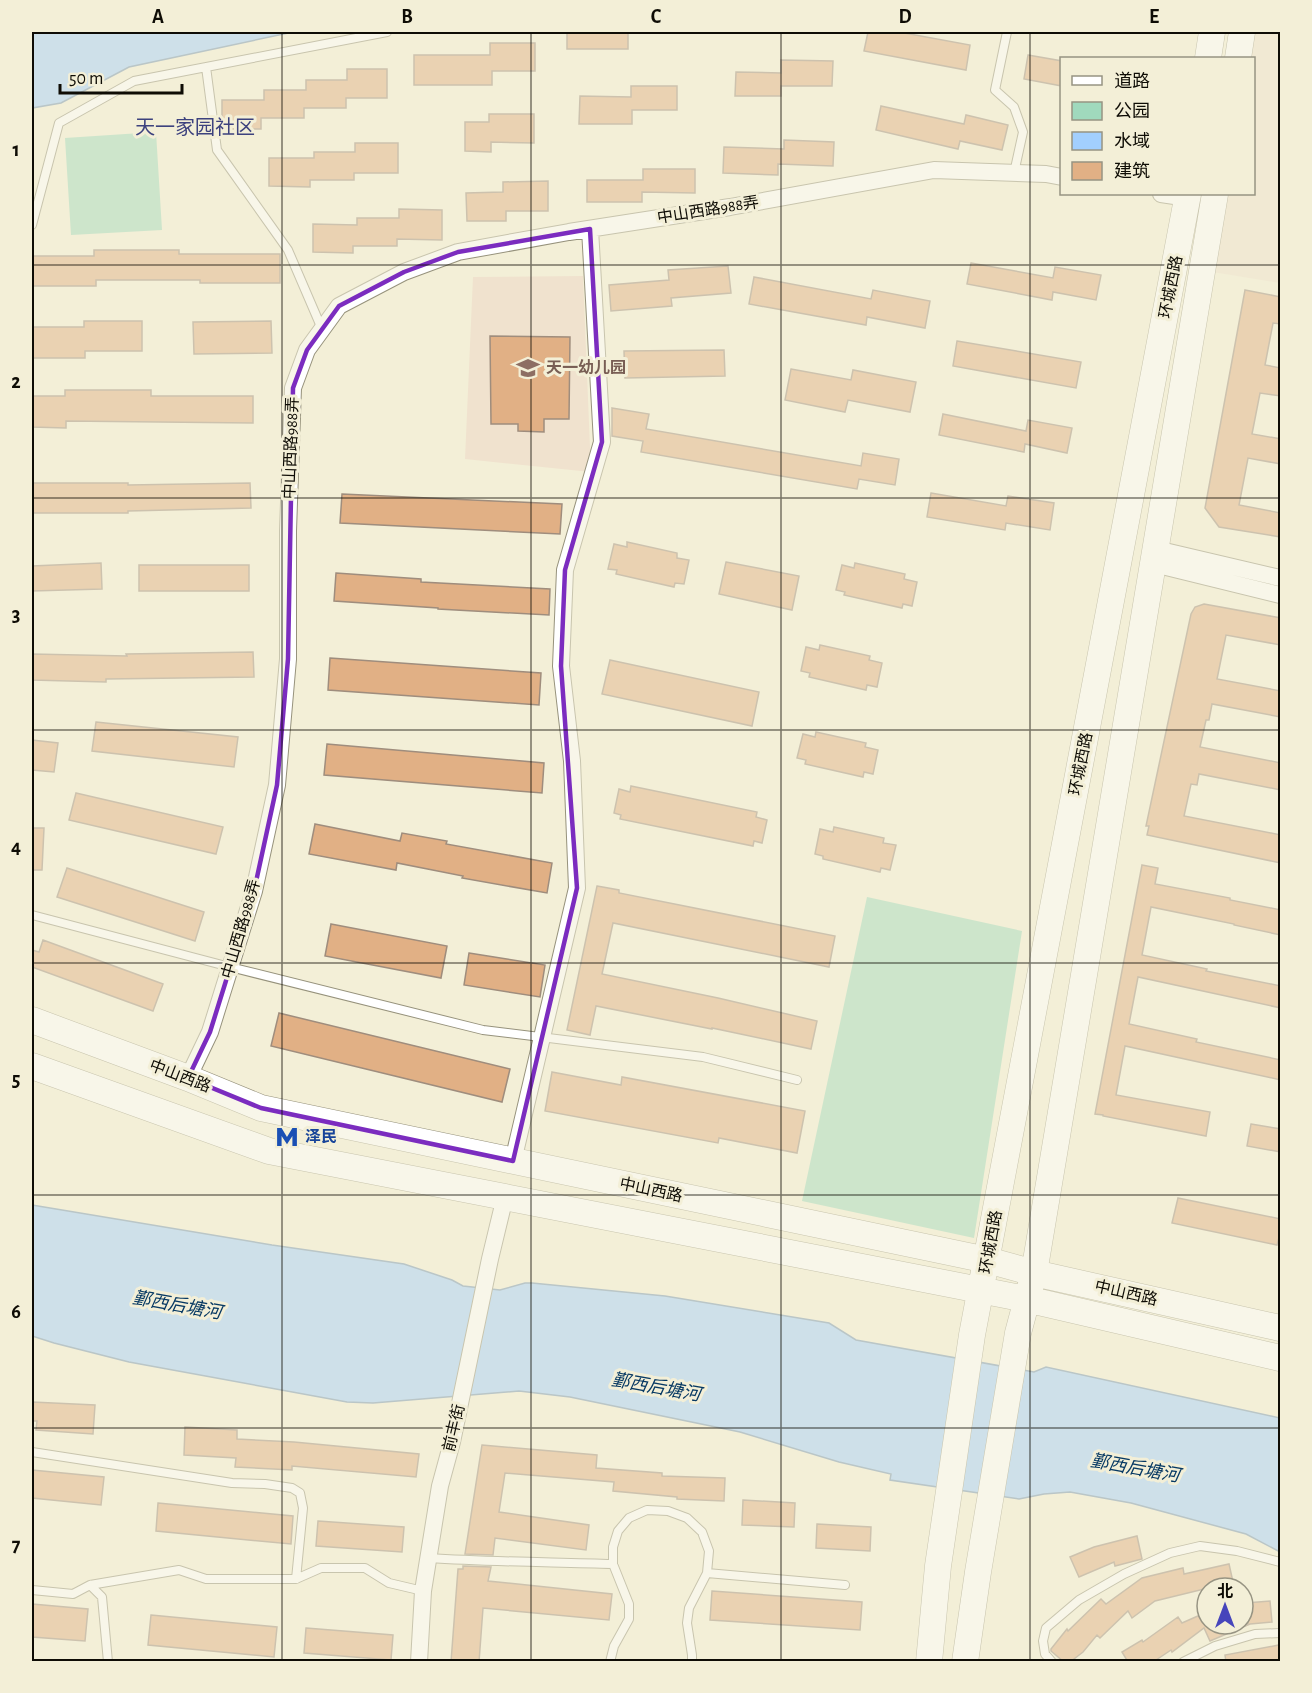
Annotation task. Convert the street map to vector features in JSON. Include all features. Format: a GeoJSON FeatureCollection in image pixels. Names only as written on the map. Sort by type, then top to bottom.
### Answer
{"type":"FeatureCollection","features":[{"type":"Feature","properties":{"kind":"main road"},"geometry":{"type":"LineString","coordinates":[[1208,57],[1212,32]]}},
{"type":"Feature","properties":{"kind":"main road"},"geometry":{"type":"LineString","coordinates":[[1238,57],[1242,32]]}},
{"type":"Feature","properties":{"kind":"main road","name":"环城西路"},"geometry":{"type":"LineString","coordinates":[[964,1662],[1018,1333],[1034,1273],[1215,195]]}},
{"type":"Feature","properties":{"kind":"main road","name":"环城西路"},"geometry":{"type":"LineString","coordinates":[[929,1662],[938,1566],[972,1335],[982,1292],[1188,196]]}},
{"type":"Feature","properties":{"kind":"main road","name":"中山西路"},"geometry":{"type":"LineString","coordinates":[[32,1020],[188,1078],[261,1108],[987,1260],[1034,1273],[1281,1328]]}},
{"type":"Feature","properties":{"kind":"main road","name":"中山西路"},"geometry":{"type":"LineString","coordinates":[[32,1066],[269,1151],[1026,1299],[1281,1358]]}},
{"type":"Feature","properties":{"kind":"street","name":"中山西路988弄"},"geometry":{"type":"LineString","coordinates":[[188,1078],[210,1032],[254,891],[276,785],[288,659],[288,531],[293,388],[307,350],[339,306],[404,272],[458,252],[730,207],[934,170],[1046,174],[1060,177]]}},
{"type":"Feature","properties":{"kind":"street"},"geometry":{"type":"LineString","coordinates":[[513,1161],[577,888],[572,761],[561,666],[565,570],[602,442],[590,229]]}},
{"type":"Feature","properties":{"kind":"street"},"geometry":{"type":"LineString","coordinates":[[1155,556],[1281,578]]}},
{"type":"Feature","properties":{"kind":"street"},"geometry":{"type":"LineString","coordinates":[[1155,556],[1281,595]]}},
{"type":"Feature","properties":{"kind":"street","name":"前丰街"},"geometry":{"type":"LineString","coordinates":[[418,1662],[423,1591],[440,1486],[452,1442],[505,1197]]}},
{"type":"Feature","properties":{"kind":"lane"},"geometry":{"type":"LineString","coordinates":[[32,225],[59,123],[134,81],[387,32]]}},
{"type":"Feature","properties":{"kind":"lane"},"geometry":{"type":"LineString","coordinates":[[1007,32],[995,90],[1014,107],[1023,132],[1014,173]]}},
{"type":"Feature","properties":{"kind":"lane"},"geometry":{"type":"LineString","coordinates":[[206,67],[217,150],[288,250],[322,329]]}},
{"type":"Feature","properties":{"kind":"lane"},"geometry":{"type":"LineString","coordinates":[[32,915],[483,1030],[703,1057],[797,1080]]}},
{"type":"Feature","properties":{"kind":"lane"},"geometry":{"type":"LineString","coordinates":[[32,1452],[232,1483],[292,1488],[300,1493],[303,1508],[296,1579]]}},
{"type":"Feature","properties":{"kind":"lane"},"geometry":{"type":"LineString","coordinates":[[610,1662],[614,1646],[629,1619],[629,1604],[613,1564],[613,1547],[618,1531],[629,1518],[647,1510],[668,1511],[687,1518],[702,1532],[709,1551],[707,1573],[689,1608],[687,1623],[693,1655],[692,1662]]}},
{"type":"Feature","properties":{"kind":"lane"},"geometry":{"type":"LineString","coordinates":[[1052,1662],[1045,1654],[1042,1641],[1046,1628],[1079,1600],[1151,1561],[1170,1553],[1200,1546],[1237,1551],[1281,1562]]}},
{"type":"Feature","properties":{"kind":"lane"},"geometry":{"type":"LineString","coordinates":[[429,1558],[488,1562],[613,1564]]}},
{"type":"Feature","properties":{"kind":"lane"},"geometry":{"type":"LineString","coordinates":[[32,1590],[74,1594],[90,1585],[179,1570],[206,1579],[296,1579],[321,1568],[365,1568],[389,1583],[423,1591]]}},
{"type":"Feature","properties":{"kind":"lane"},"geometry":{"type":"LineString","coordinates":[[707,1573],[845,1585]]}},
{"type":"Feature","properties":{"kind":"lane"},"geometry":{"type":"LineString","coordinates":[[90,1585],[102,1597],[108,1662]]}},
{"type":"Feature","properties":{"kind":"lane"},"geometry":{"type":"LineString","coordinates":[[1183,1662],[1215,1646],[1255,1634],[1281,1633]]}},
{"type":"Feature","properties":{"kind":"highlighted area"},"geometry":{"type":"Polygon","coordinates":[[[590,229],[602,442],[565,570],[561,666],[577,888],[513,1161],[261,1108],[188,1078],[210,1032],[254,891],[277,785],[288,659],[293,388],[307,350],[339,306],[404,272],[458,252],[590,229]]]}},
{"type":"Feature","properties":{"kind":"shaded area"},"geometry":{"type":"Polygon","coordinates":[[[1253,32],[1280,32],[1280,283],[1213,272],[1226,195],[1255,195],[1255,57],[1248,57],[1253,32]]]}},
{"type":"Feature","properties":{"kind":"shaded area","name":"天一幼儿园"},"geometry":{"type":"Polygon","coordinates":[[[583,276],[591,472],[465,459],[473,277],[583,276]]]}},
{"type":"Feature","properties":{"kind":"green space"},"geometry":{"type":"Polygon","coordinates":[[[156,132],[162,230],[71,235],[65,138],[156,132]]]}},
{"type":"Feature","properties":{"kind":"green space"},"geometry":{"type":"Polygon","coordinates":[[[867,897],[1022,931],[974,1238],[802,1201],[867,897]]]}},
{"type":"Feature","properties":{"kind":"water"},"geometry":{"type":"Polygon","coordinates":[[[32,32],[293,32],[129,67],[61,103],[32,108],[32,32]]]}},
{"type":"Feature","properties":{"kind":"water","name":"鄞西后塘河"},"geometry":{"type":"Polygon","coordinates":[[[32,1205],[272,1245],[404,1264],[463,1286],[500,1290],[532,1283],[665,1296],[829,1323],[856,1340],[1034,1372],[1046,1367],[1280,1418],[1280,1552],[1246,1534],[1131,1503],[1070,1492],[1019,1499],[890,1480],[891,1474],[839,1462],[740,1432],[570,1397],[519,1391],[373,1403],[347,1402],[129,1362],[54,1343],[32,1336],[32,1205]]]}},
{"type":"Feature","properties":{"kind":"building"},"geometry":{"type":"Polygon","coordinates":[[[567,32],[628,32],[628,49],[567,49],[567,32]]]}},
{"type":"Feature","properties":{"kind":"building"},"geometry":{"type":"Polygon","coordinates":[[[868,32],[899,32],[970,45],[966,70],[864,51],[868,32]]]}},
{"type":"Feature","properties":{"kind":"building"},"geometry":{"type":"Polygon","coordinates":[[[490,43],[535,43],[535,71],[492,71],[492,85],[414,85],[414,55],[490,55],[490,43]]]}},
{"type":"Feature","properties":{"kind":"building"},"geometry":{"type":"Polygon","coordinates":[[[1028,55],[1060,61],[1060,86],[1024,79],[1028,55]]]}},
{"type":"Feature","properties":{"kind":"building"},"geometry":{"type":"Polygon","coordinates":[[[781,60],[833,61],[832,86],[781,86],[781,96],[735,96],[736,72],[781,73],[781,60]]]}},
{"type":"Feature","properties":{"kind":"building"},"geometry":{"type":"Polygon","coordinates":[[[347,69],[387,69],[387,98],[346,98],[346,108],[304,108],[304,118],[261,118],[261,129],[222,129],[222,100],[264,100],[264,90],[306,90],[306,80],[347,80],[347,69]]]}},
{"type":"Feature","properties":{"kind":"building"},"geometry":{"type":"Polygon","coordinates":[[[631,86],[677,86],[677,110],[632,110],[632,124],[579,124],[580,96],[631,97],[631,86]]]}},
{"type":"Feature","properties":{"kind":"building"},"geometry":{"type":"Polygon","coordinates":[[[881,106],[964,124],[966,115],[1008,125],[1002,150],[960,141],[958,149],[876,130],[881,106]]]}},
{"type":"Feature","properties":{"kind":"building"},"geometry":{"type":"Polygon","coordinates":[[[489,114],[534,114],[534,143],[491,142],[491,152],[465,151],[465,122],[489,122],[489,114]]]}},
{"type":"Feature","properties":{"kind":"building"},"geometry":{"type":"Polygon","coordinates":[[[784,140],[834,142],[833,166],[778,164],[778,175],[723,173],[724,147],[784,149],[784,140]]]}},
{"type":"Feature","properties":{"kind":"building"},"geometry":{"type":"Polygon","coordinates":[[[355,143],[398,143],[398,173],[354,173],[354,180],[310,180],[310,187],[269,186],[269,158],[314,158],[314,152],[355,152],[355,143]]]}},
{"type":"Feature","properties":{"kind":"building"},"geometry":{"type":"Polygon","coordinates":[[[643,169],[695,169],[695,193],[642,192],[642,202],[587,202],[587,180],[643,180],[643,169]]]}},
{"type":"Feature","properties":{"kind":"building"},"geometry":{"type":"Polygon","coordinates":[[[548,181],[548,211],[506,211],[506,221],[467,221],[466,193],[503,192],[503,182],[548,181]]]}},
{"type":"Feature","properties":{"kind":"building"},"geometry":{"type":"Polygon","coordinates":[[[399,209],[442,210],[442,240],[397,239],[397,246],[353,246],[353,253],[313,252],[313,224],[357,225],[357,218],[399,218],[399,209]]]}},
{"type":"Feature","properties":{"kind":"building"},"geometry":{"type":"Polygon","coordinates":[[[94,250],[179,250],[179,254],[280,254],[280,283],[96,280],[96,286],[32,286],[32,256],[94,256],[94,250]]]}},
{"type":"Feature","properties":{"kind":"building"},"geometry":{"type":"Polygon","coordinates":[[[971,263],[1053,278],[1055,267],[1101,275],[1096,300],[1053,292],[1052,300],[967,284],[971,263]]]}},
{"type":"Feature","properties":{"kind":"building"},"geometry":{"type":"Polygon","coordinates":[[[728,266],[731,293],[671,298],[672,306],[611,311],[609,285],[669,280],[668,270],[728,266]]]}},
{"type":"Feature","properties":{"kind":"building"},"geometry":{"type":"Polygon","coordinates":[[[754,277],[871,299],[873,290],[930,301],[925,328],[867,317],[866,325],[749,304],[754,277]]]}},
{"type":"Feature","properties":{"kind":"building"},"geometry":{"type":"Polygon","coordinates":[[[1245,290],[1281,297],[1281,324],[1273,323],[1265,365],[1281,368],[1281,396],[1260,393],[1252,434],[1281,439],[1281,464],[1248,458],[1239,505],[1281,513],[1281,537],[1219,527],[1205,508],[1245,290]]]}},
{"type":"Feature","properties":{"kind":"building"},"geometry":{"type":"Polygon","coordinates":[[[84,321],[142,321],[142,351],[85,351],[85,358],[32,358],[32,327],[84,327],[84,321]]]}},
{"type":"Feature","properties":{"kind":"building"},"geometry":{"type":"Polygon","coordinates":[[[271,321],[272,353],[194,354],[193,322],[271,321]]]}},
{"type":"Feature","properties":{"kind":"building"},"geometry":{"type":"Polygon","coordinates":[[[490,336],[570,337],[569,419],[544,419],[544,432],[518,431],[518,424],[491,424],[490,336]]]}},
{"type":"Feature","properties":{"kind":"building"},"geometry":{"type":"Polygon","coordinates":[[[957,341],[1081,362],[1076,388],[953,366],[957,341]]]}},
{"type":"Feature","properties":{"kind":"building"},"geometry":{"type":"Polygon","coordinates":[[[724,350],[725,376],[625,378],[624,351],[724,350]]]}},
{"type":"Feature","properties":{"kind":"building"},"geometry":{"type":"Polygon","coordinates":[[[791,369],[851,380],[853,370],[916,382],[910,412],[848,400],[845,412],[785,400],[791,369]]]}},
{"type":"Feature","properties":{"kind":"building"},"geometry":{"type":"Polygon","coordinates":[[[65,390],[151,390],[151,396],[253,396],[253,423],[66,421],[66,428],[32,427],[32,396],[65,396],[65,390]]]}},
{"type":"Feature","properties":{"kind":"building"},"geometry":{"type":"Polygon","coordinates":[[[612,408],[649,414],[646,429],[861,466],[863,453],[899,459],[895,485],[859,479],[857,489],[641,452],[643,441],[612,436],[612,408]]]}},
{"type":"Feature","properties":{"kind":"building"},"geometry":{"type":"Polygon","coordinates":[[[943,414],[1026,431],[1028,420],[1072,428],[1067,453],[1025,444],[1024,452],[939,435],[943,414]]]}},
{"type":"Feature","properties":{"kind":"building"},"geometry":{"type":"Polygon","coordinates":[[[32,483],[128,483],[128,485],[250,483],[251,508],[128,511],[128,513],[32,513],[32,483]]]}},
{"type":"Feature","properties":{"kind":"building"},"geometry":{"type":"Polygon","coordinates":[[[931,493],[1006,506],[1008,496],[1054,503],[1050,530],[1006,523],[1005,530],[927,517],[931,493]]]}},
{"type":"Feature","properties":{"kind":"building"},"geometry":{"type":"Polygon","coordinates":[[[342,494],[562,504],[560,534],[340,523],[342,494]]]}},
{"type":"Feature","properties":{"kind":"building"},"geometry":{"type":"Polygon","coordinates":[[[627,542],[677,553],[677,558],[689,560],[684,584],[675,583],[674,587],[616,574],[617,570],[608,569],[614,544],[627,547],[627,542]]]}},
{"type":"Feature","properties":{"kind":"building"},"geometry":{"type":"Polygon","coordinates":[[[726,562],[799,576],[792,610],[719,594],[726,562]]]}},
{"type":"Feature","properties":{"kind":"building"},"geometry":{"type":"Polygon","coordinates":[[[101,563],[102,589],[32,591],[32,566],[101,563]]]}},
{"type":"Feature","properties":{"kind":"building"},"geometry":{"type":"Polygon","coordinates":[[[855,563],[905,574],[904,579],[917,582],[912,606],[903,604],[902,608],[844,595],[845,592],[836,590],[842,565],[854,568],[855,563]]]}},
{"type":"Feature","properties":{"kind":"building"},"geometry":{"type":"Polygon","coordinates":[[[139,565],[249,565],[249,591],[139,591],[139,565]]]}},
{"type":"Feature","properties":{"kind":"building"},"geometry":{"type":"Polygon","coordinates":[[[336,573],[421,579],[421,582],[550,589],[549,615],[334,601],[336,573]]]}},
{"type":"Feature","properties":{"kind":"building"},"geometry":{"type":"Polygon","coordinates":[[[1204,604],[1281,618],[1281,645],[1226,635],[1217,679],[1281,691],[1281,717],[1212,704],[1200,747],[1281,763],[1281,790],[1199,774],[1197,785],[1191,784],[1184,816],[1281,835],[1281,863],[1147,835],[1149,826],[1146,826],[1191,614],[1195,607],[1204,604]]]}},
{"type":"Feature","properties":{"kind":"building"},"geometry":{"type":"Polygon","coordinates":[[[820,645],[870,656],[869,660],[882,663],[877,687],[867,685],[866,690],[809,677],[810,673],[801,671],[806,647],[819,650],[820,645]]]}},
{"type":"Feature","properties":{"kind":"building"},"geometry":{"type":"Polygon","coordinates":[[[253,652],[254,677],[106,679],[106,682],[32,680],[32,654],[127,656],[126,654],[253,652]]]}},
{"type":"Feature","properties":{"kind":"building"},"geometry":{"type":"Polygon","coordinates":[[[330,658],[541,673],[539,705],[328,690],[330,658]]]}},
{"type":"Feature","properties":{"kind":"building"},"geometry":{"type":"Polygon","coordinates":[[[610,660],[759,692],[752,726],[602,694],[610,660]]]}},
{"type":"Feature","properties":{"kind":"building"},"geometry":{"type":"Polygon","coordinates":[[[96,722],[238,737],[234,767],[92,751],[96,722]]]}},
{"type":"Feature","properties":{"kind":"building"},"geometry":{"type":"Polygon","coordinates":[[[816,732],[866,743],[865,747],[878,750],[873,774],[864,772],[863,777],[805,764],[806,760],[797,758],[803,734],[815,737],[816,732]]]}},
{"type":"Feature","properties":{"kind":"building"},"geometry":{"type":"Polygon","coordinates":[[[32,740],[58,743],[54,772],[32,770],[32,740]]]}},
{"type":"Feature","properties":{"kind":"building"},"geometry":{"type":"Polygon","coordinates":[[[327,744],[544,763],[542,793],[324,775],[327,744]]]}},
{"type":"Feature","properties":{"kind":"building"},"geometry":{"type":"Polygon","coordinates":[[[631,786],[757,812],[756,817],[767,820],[762,843],[754,841],[753,846],[620,819],[621,815],[614,813],[619,789],[630,792],[631,786]]]}},
{"type":"Feature","properties":{"kind":"building"},"geometry":{"type":"Polygon","coordinates":[[[76,793],[223,827],[216,854],[69,820],[76,793]]]}},
{"type":"Feature","properties":{"kind":"building"},"geometry":{"type":"Polygon","coordinates":[[[315,824],[400,841],[402,833],[447,841],[446,844],[552,863],[547,893],[462,878],[463,876],[397,863],[396,870],[309,854],[315,824]]]}},
{"type":"Feature","properties":{"kind":"building"},"geometry":{"type":"Polygon","coordinates":[[[834,827],[884,838],[883,843],[896,845],[890,870],[881,868],[880,872],[823,859],[823,856],[815,854],[820,829],[833,832],[834,827]]]}},
{"type":"Feature","properties":{"kind":"building"},"geometry":{"type":"Polygon","coordinates":[[[32,828],[44,828],[42,870],[32,870],[32,828]]]}},
{"type":"Feature","properties":{"kind":"building"},"geometry":{"type":"Polygon","coordinates":[[[1142,865],[1158,868],[1155,884],[1281,910],[1281,935],[1151,907],[1142,955],[1281,986],[1281,1008],[1138,977],[1129,1024],[1197,1039],[1196,1042],[1281,1060],[1281,1080],[1125,1046],[1116,1095],[1210,1112],[1206,1136],[1095,1114],[1142,865]]]}},
{"type":"Feature","properties":{"kind":"building"},"geometry":{"type":"Polygon","coordinates":[[[67,868],[204,912],[195,941],[57,897],[67,868]]]}},
{"type":"Feature","properties":{"kind":"building"},"geometry":{"type":"Polygon","coordinates":[[[597,886],[619,890],[619,893],[835,936],[829,967],[613,923],[602,974],[817,1021],[811,1049],[596,1006],[590,1035],[567,1030],[597,886]]]}},
{"type":"Feature","properties":{"kind":"building"},"geometry":{"type":"Polygon","coordinates":[[[331,924],[447,946],[441,978],[325,956],[331,924]]]}},
{"type":"Feature","properties":{"kind":"building"},"geometry":{"type":"Polygon","coordinates":[[[43,940],[163,984],[153,1011],[32,967],[32,950],[39,952],[43,940]]]}},
{"type":"Feature","properties":{"kind":"building"},"geometry":{"type":"Polygon","coordinates":[[[469,953],[545,965],[540,997],[464,985],[469,953]]]}},
{"type":"Feature","properties":{"kind":"building"},"geometry":{"type":"Polygon","coordinates":[[[279,1013],[510,1069],[502,1102],[271,1046],[279,1013]]]}},
{"type":"Feature","properties":{"kind":"building"},"geometry":{"type":"Polygon","coordinates":[[[552,1072],[621,1085],[622,1077],[805,1111],[797,1153],[719,1138],[718,1143],[545,1111],[552,1072]]]}},
{"type":"Feature","properties":{"kind":"building"},"geometry":{"type":"Polygon","coordinates":[[[1251,1124],[1281,1129],[1281,1152],[1247,1146],[1251,1124]]]}},
{"type":"Feature","properties":{"kind":"building"},"geometry":{"type":"Polygon","coordinates":[[[1178,1198],[1281,1219],[1277,1245],[1172,1223],[1178,1198]]]}},
{"type":"Feature","properties":{"kind":"building"},"geometry":{"type":"Polygon","coordinates":[[[32,1402],[95,1405],[93,1434],[36,1430],[37,1421],[32,1421],[32,1402]]]}},
{"type":"Feature","properties":{"kind":"building"},"geometry":{"type":"Polygon","coordinates":[[[185,1427],[237,1430],[237,1439],[419,1454],[416,1477],[292,1466],[292,1470],[235,1467],[236,1458],[184,1455],[185,1427]]]}},
{"type":"Feature","properties":{"kind":"building"},"geometry":{"type":"Polygon","coordinates":[[[482,1445],[597,1455],[596,1468],[662,1473],[662,1476],[725,1478],[724,1501],[677,1499],[677,1497],[613,1491],[614,1482],[505,1473],[499,1512],[589,1525],[586,1550],[495,1538],[493,1555],[465,1554],[482,1445]]]}},
{"type":"Feature","properties":{"kind":"building"},"geometry":{"type":"Polygon","coordinates":[[[32,1470],[104,1477],[101,1505],[32,1498],[32,1470]]]}},
{"type":"Feature","properties":{"kind":"building"},"geometry":{"type":"Polygon","coordinates":[[[743,1500],[795,1503],[794,1527],[742,1525],[743,1500]]]}},
{"type":"Feature","properties":{"kind":"building"},"geometry":{"type":"Polygon","coordinates":[[[158,1503],[293,1516],[291,1544],[156,1531],[158,1503]]]}},
{"type":"Feature","properties":{"kind":"building"},"geometry":{"type":"Polygon","coordinates":[[[318,1521],[404,1527],[402,1552],[316,1546],[318,1521]]]}},
{"type":"Feature","properties":{"kind":"building"},"geometry":{"type":"Polygon","coordinates":[[[817,1524],[871,1527],[870,1551],[816,1548],[817,1524]]]}},
{"type":"Feature","properties":{"kind":"building"},"geometry":{"type":"Polygon","coordinates":[[[1137,1536],[1142,1559],[1115,1566],[1114,1562],[1079,1577],[1070,1557],[1094,1547],[1137,1536]]]}},
{"type":"Feature","properties":{"kind":"building"},"geometry":{"type":"Polygon","coordinates":[[[1229,1564],[1232,1576],[1195,1576],[1195,1591],[1155,1601],[1132,1618],[1128,1611],[1100,1638],[1097,1635],[1083,1652],[1070,1662],[1064,1662],[1051,1651],[1067,1629],[1068,1631],[1101,1599],[1106,1604],[1142,1578],[1183,1568],[1184,1574],[1229,1564]]]}},
{"type":"Feature","properties":{"kind":"building"},"geometry":{"type":"Polygon","coordinates":[[[463,1566],[491,1567],[488,1581],[612,1594],[609,1620],[483,1608],[479,1662],[451,1662],[458,1569],[463,1569],[463,1566]]]}},
{"type":"Feature","properties":{"kind":"building"},"geometry":{"type":"Polygon","coordinates":[[[712,1591],[862,1602],[860,1630],[710,1620],[712,1591]]]}},
{"type":"Feature","properties":{"kind":"building"},"geometry":{"type":"Polygon","coordinates":[[[1270,1601],[1272,1622],[1255,1624],[1255,1602],[1270,1601]]]}},
{"type":"Feature","properties":{"kind":"building"},"geometry":{"type":"Polygon","coordinates":[[[32,1604],[88,1609],[85,1641],[32,1637],[32,1604]]]}},
{"type":"Feature","properties":{"kind":"building"},"geometry":{"type":"Polygon","coordinates":[[[151,1615],[277,1627],[274,1657],[148,1645],[151,1615]]]}},
{"type":"Feature","properties":{"kind":"building"},"geometry":{"type":"Polygon","coordinates":[[[1178,1617],[1182,1623],[1195,1617],[1195,1635],[1172,1652],[1171,1650],[1153,1662],[1128,1662],[1122,1652],[1142,1640],[1143,1642],[1178,1617]]]}},
{"type":"Feature","properties":{"kind":"building"},"geometry":{"type":"Polygon","coordinates":[[[306,1628],[393,1635],[391,1660],[304,1653],[306,1628]]]}},
{"type":"Feature","properties":{"kind":"building"},"geometry":{"type":"Polygon","coordinates":[[[1208,1636],[1222,1636],[1210,1641],[1208,1636]]]}},
{"type":"Feature","properties":{"kind":"building"},"geometry":{"type":"Polygon","coordinates":[[[1279,1645],[1281,1662],[1226,1662],[1225,1655],[1279,1645]]]}},
{"type":"Feature","properties":{"kind":"place","name":"天一幼儿园"},"geometry":{"type":"Point","coordinates":[528,368]}},
{"type":"Feature","properties":{"kind":"place","name":"泽民"},"geometry":{"type":"Point","coordinates":[287,1137]}},
{"type":"Feature","properties":{"kind":"district","name":"天一家园社区"},"geometry":{"type":"Point","coordinates":[195,128]}}]}
